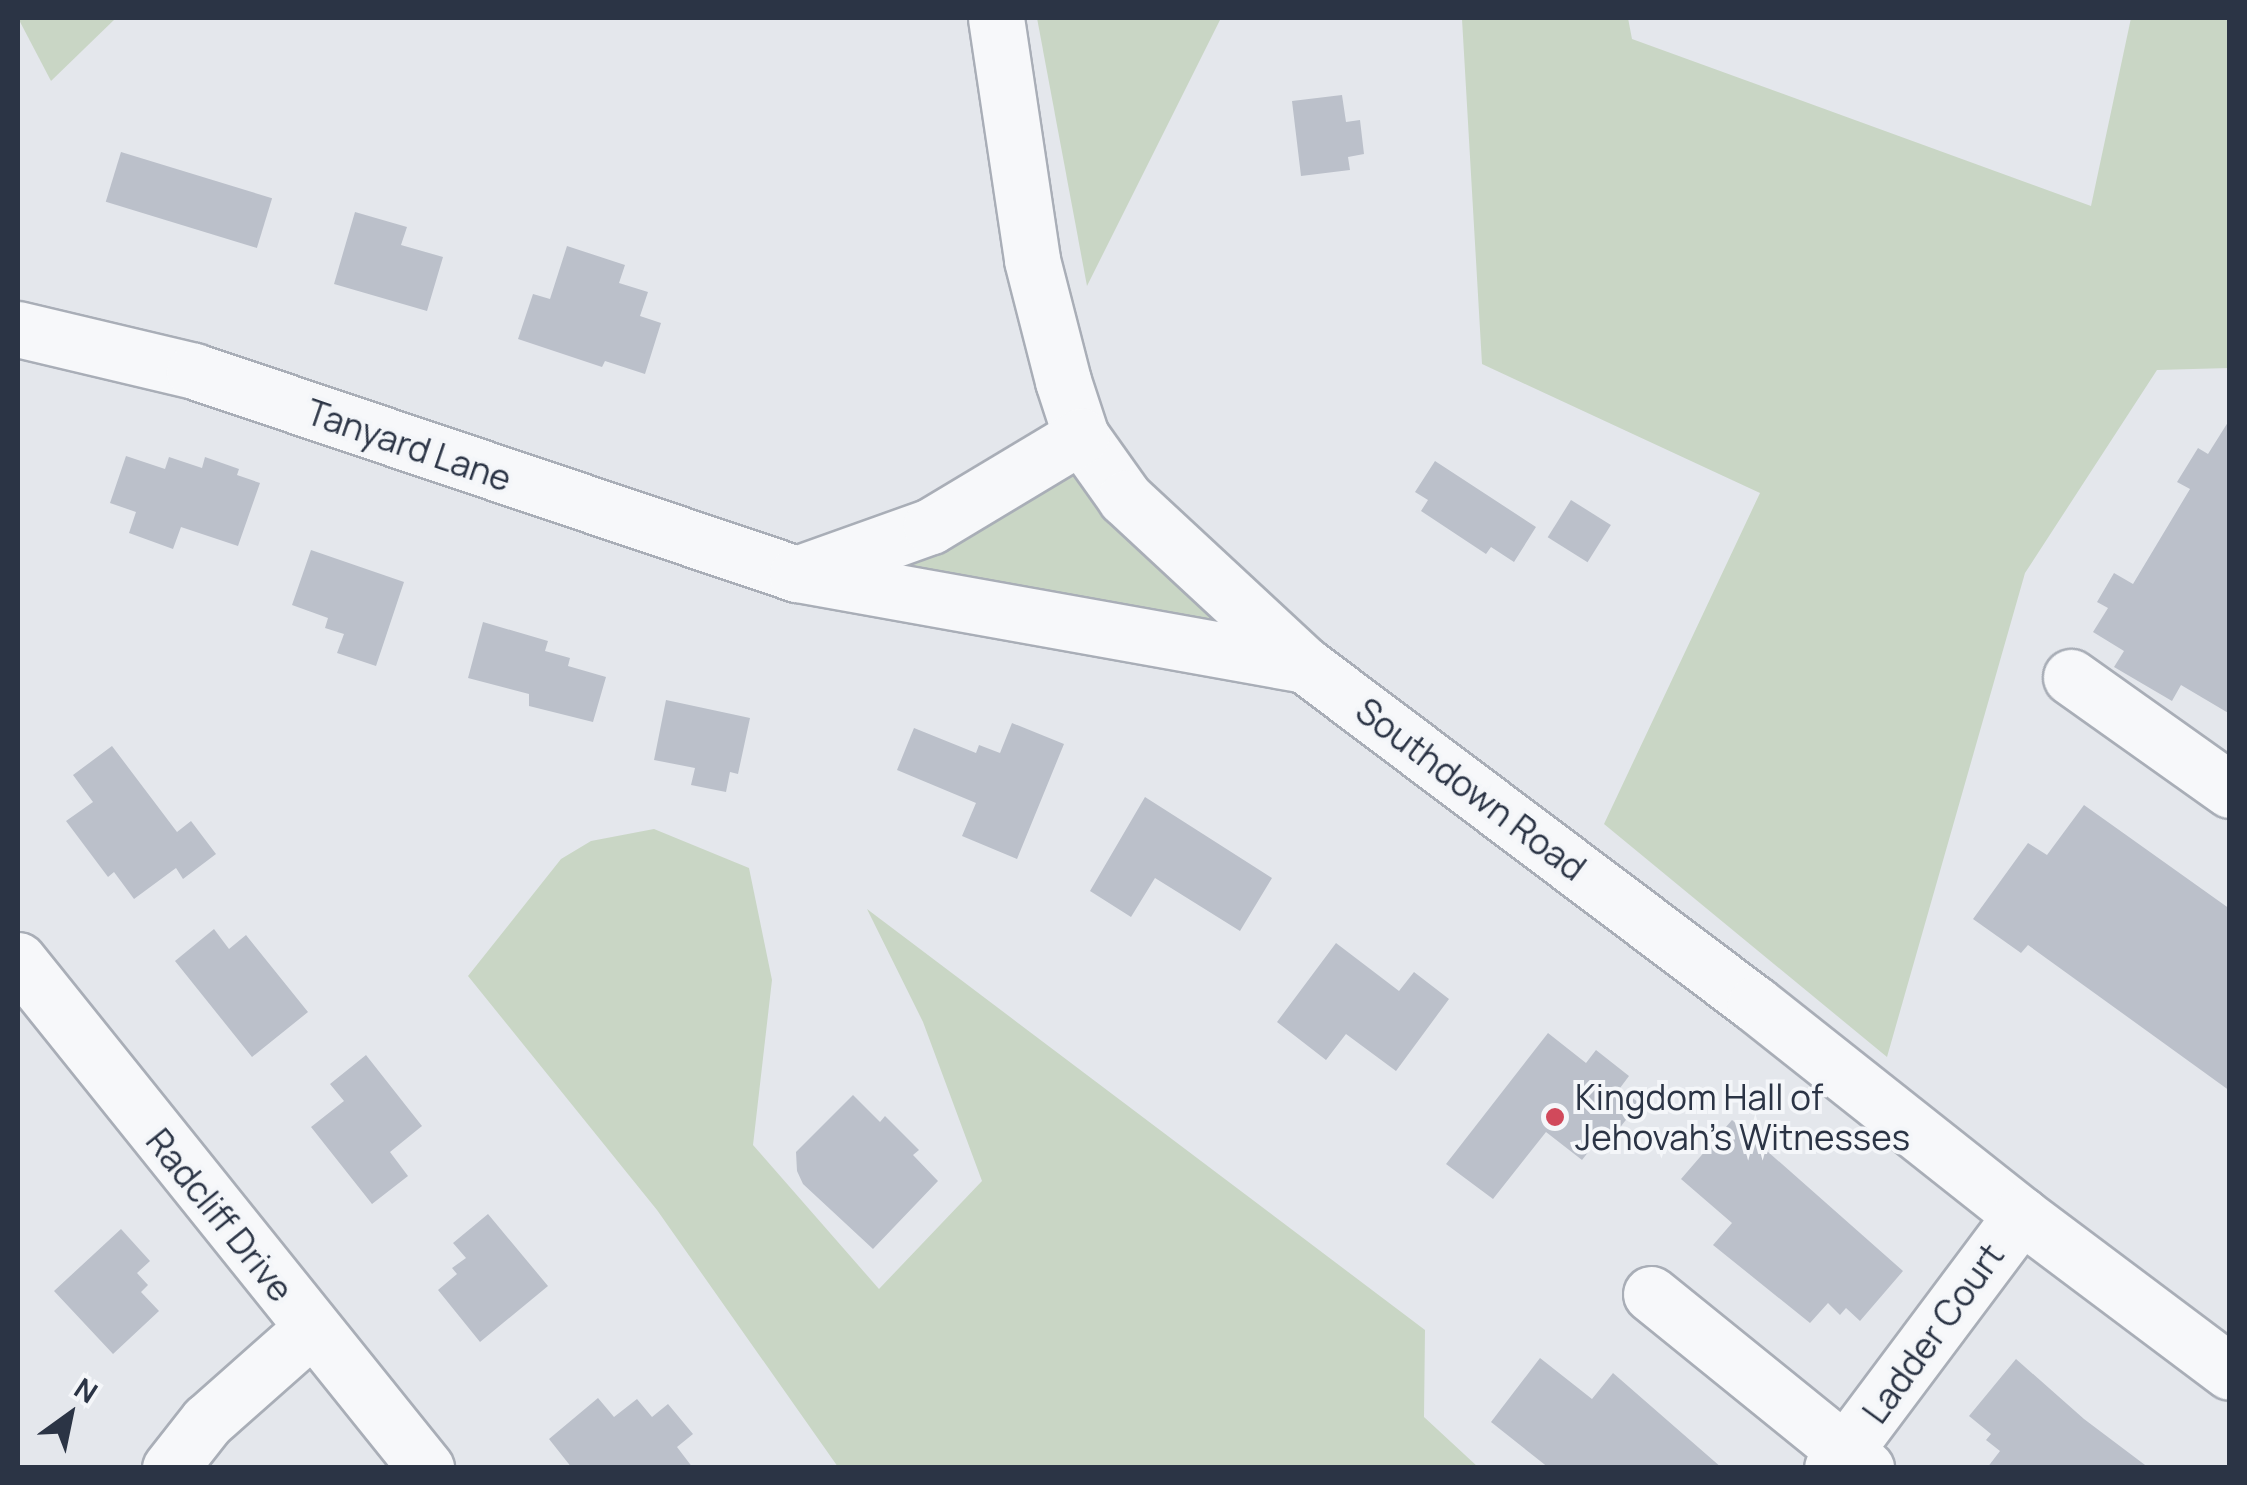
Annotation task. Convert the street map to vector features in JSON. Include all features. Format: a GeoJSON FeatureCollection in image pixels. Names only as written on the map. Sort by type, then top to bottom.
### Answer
{"type":"FeatureCollection","features":[{"type":"Feature","properties":{"kind":"street","name":"Southdown Road"},"geometry":{"type":"LineString","coordinates":[[996,18],[1032,260],[1081,436],[1125,498],[1304,664],[1755,1004],[2021,1215],[2230,1372]]}},
{"type":"Feature","properties":{"kind":"street","name":"Tanyard Lane"},"geometry":{"type":"LineString","coordinates":[[18,329],[194,371],[797,574],[1304,664]]}},
{"type":"Feature","properties":{"kind":"street"},"geometry":{"type":"LineString","coordinates":[[797,574],[930,526],[1081,436]]}},
{"type":"Feature","properties":{"kind":"street"},"geometry":{"type":"LineString","coordinates":[[2071,677],[2230,790]]}},
{"type":"Feature","properties":{"kind":"street","name":"Radcliff Drive"},"geometry":{"type":"LineString","coordinates":[[18,960],[311,1330],[426,1468]]}},
{"type":"Feature","properties":{"kind":"street","name":"Ladder Court"},"geometry":{"type":"LineString","coordinates":[[1651,1294],[1848,1462],[2021,1215]]}},
{"type":"Feature","properties":{"kind":"street"},"geometry":{"type":"LineString","coordinates":[[170,1468],[208,1420],[311,1330]]}},
{"type":"Feature","properties":{"kind":"green space"},"geometry":{"type":"Polygon","coordinates":[[[18,18],[116,18],[51,81],[18,18]]]}},
{"type":"Feature","properties":{"kind":"green space"},"geometry":{"type":"Polygon","coordinates":[[[1037,18],[1221,18],[1087,286],[1037,18]]]}},
{"type":"Feature","properties":{"kind":"green space"},"geometry":{"type":"Polygon","coordinates":[[[1435,18],[1628,18],[1632,39],[2091,206],[2131,18],[2229,18],[2229,368],[2157,370],[2025,573],[1887,1057],[1604,824],[1760,493],[1482,364],[1462,19],[1435,18]]]}},
{"type":"Feature","properties":{"kind":"green space"},"geometry":{"type":"Polygon","coordinates":[[[1079,461],[1262,648],[848,574],[1079,461]]]}},
{"type":"Feature","properties":{"kind":"green space"},"geometry":{"type":"Polygon","coordinates":[[[654,829],[749,868],[772,980],[753,1145],[879,1289],[982,1181],[923,1022],[867,909],[1425,1330],[1424,1417],[1478,1467],[838,1467],[657,1210],[468,976],[561,859],[591,841],[654,829]]]}},
{"type":"Feature","properties":{"kind":"building"},"geometry":{"type":"Polygon","coordinates":[[[1342,95],[1346,122],[1360,120],[1364,154],[1348,157],[1350,170],[1301,176],[1292,101],[1342,95]]]}},
{"type":"Feature","properties":{"kind":"building"},"geometry":{"type":"Polygon","coordinates":[[[121,152],[272,198],[257,248],[106,202],[121,152]]]}},
{"type":"Feature","properties":{"kind":"building"},"geometry":{"type":"Polygon","coordinates":[[[355,212],[407,227],[401,245],[443,257],[427,311],[334,284],[355,212]]]}},
{"type":"Feature","properties":{"kind":"building"},"geometry":{"type":"Polygon","coordinates":[[[567,246],[625,265],[619,283],[648,292],[640,316],[661,323],[645,374],[605,361],[602,367],[518,339],[533,294],[550,299],[567,246]]]}},
{"type":"Feature","properties":{"kind":"building"},"geometry":{"type":"Polygon","coordinates":[[[2230,419],[2230,714],[2181,685],[2172,701],[2114,667],[2124,651],[2093,632],[2108,608],[2097,602],[2114,573],[2133,584],[2190,489],[2177,482],[2198,448],[2208,454],[2230,419]]]}},
{"type":"Feature","properties":{"kind":"building"},"geometry":{"type":"Polygon","coordinates":[[[126,456],[165,469],[169,457],[202,468],[205,457],[239,469],[237,475],[260,483],[238,546],[181,527],[173,549],[129,533],[136,512],[110,503],[126,456]]]}},
{"type":"Feature","properties":{"kind":"building"},"geometry":{"type":"Polygon","coordinates":[[[1435,461],[1536,527],[1514,562],[1491,547],[1486,554],[1421,511],[1428,500],[1415,492],[1435,461]]]}},
{"type":"Feature","properties":{"kind":"building"},"geometry":{"type":"Polygon","coordinates":[[[1571,500],[1611,525],[1588,562],[1548,537],[1571,500]]]}},
{"type":"Feature","properties":{"kind":"building"},"geometry":{"type":"Polygon","coordinates":[[[311,550],[404,582],[376,666],[337,653],[344,634],[325,628],[328,618],[292,605],[311,550]]]}},
{"type":"Feature","properties":{"kind":"building"},"geometry":{"type":"Polygon","coordinates":[[[483,622],[548,641],[545,651],[570,658],[568,666],[606,677],[593,722],[529,706],[529,694],[468,678],[483,622]]]}},
{"type":"Feature","properties":{"kind":"building"},"geometry":{"type":"Polygon","coordinates":[[[666,700],[750,718],[738,774],[730,772],[726,792],[691,785],[695,768],[654,760],[666,700]]]}},
{"type":"Feature","properties":{"kind":"building"},"geometry":{"type":"Polygon","coordinates":[[[1012,723],[1064,744],[1017,859],[962,836],[976,803],[897,770],[914,728],[976,753],[979,745],[1000,753],[1012,723]]]}},
{"type":"Feature","properties":{"kind":"building"},"geometry":{"type":"Polygon","coordinates":[[[112,746],[177,832],[191,821],[216,854],[183,879],[176,868],[134,899],[114,872],[108,877],[66,821],[93,802],[73,775],[112,746]]]}},
{"type":"Feature","properties":{"kind":"building"},"geometry":{"type":"Polygon","coordinates":[[[1145,797],[1272,878],[1240,931],[1155,878],[1131,917],[1090,891],[1145,797]]]}},
{"type":"Feature","properties":{"kind":"building"},"geometry":{"type":"Polygon","coordinates":[[[2084,805],[2230,909],[2230,1091],[2028,945],[2021,953],[1973,919],[2028,843],[2047,855],[2084,805]]]}},
{"type":"Feature","properties":{"kind":"building"},"geometry":{"type":"Polygon","coordinates":[[[214,929],[229,949],[246,935],[308,1012],[252,1057],[175,961],[214,929]]]}},
{"type":"Feature","properties":{"kind":"building"},"geometry":{"type":"Polygon","coordinates":[[[1336,943],[1399,991],[1414,972],[1449,999],[1396,1071],[1346,1034],[1326,1060],[1277,1022],[1336,943]]]}},
{"type":"Feature","properties":{"kind":"building","name":"Kingdom Hall of Jehovah’s Witnesses"},"geometry":{"type":"Polygon","coordinates":[[[1548,1033],[1586,1063],[1596,1050],[1629,1076],[1620,1088],[1639,1103],[1601,1152],[1593,1146],[1582,1160],[1546,1132],[1493,1199],[1446,1164],[1548,1033]]]}},
{"type":"Feature","properties":{"kind":"building"},"geometry":{"type":"Polygon","coordinates":[[[366,1055],[422,1126],[390,1152],[408,1176],[372,1204],[311,1127],[344,1101],[330,1084],[366,1055]]]}},
{"type":"Feature","properties":{"kind":"building"},"geometry":{"type":"Polygon","coordinates":[[[853,1095],[880,1122],[885,1116],[919,1150],[913,1155],[938,1181],[873,1249],[803,1184],[797,1171],[796,1152],[853,1095]]]}},
{"type":"Feature","properties":{"kind":"building"},"geometry":{"type":"Polygon","coordinates":[[[1732,1120],[1903,1271],[1860,1321],[1846,1308],[1840,1315],[1828,1303],[1810,1323],[1713,1245],[1732,1223],[1681,1179],[1732,1120]]]}},
{"type":"Feature","properties":{"kind":"building"},"geometry":{"type":"Polygon","coordinates":[[[488,1214],[548,1286],[480,1342],[438,1290],[457,1274],[452,1268],[466,1258],[453,1243],[488,1214]]]}},
{"type":"Feature","properties":{"kind":"building"},"geometry":{"type":"Polygon","coordinates":[[[121,1229],[150,1261],[137,1273],[148,1285],[141,1292],[159,1311],[113,1354],[54,1291],[121,1229]]]}},
{"type":"Feature","properties":{"kind":"building"},"geometry":{"type":"Polygon","coordinates":[[[1540,1358],[1592,1399],[1613,1373],[1722,1468],[1549,1468],[1491,1422],[1540,1358]]]}},
{"type":"Feature","properties":{"kind":"building"},"geometry":{"type":"Polygon","coordinates":[[[2016,1359],[2084,1419],[2149,1468],[1987,1468],[2000,1451],[1986,1440],[1991,1434],[1969,1416],[2016,1359]]]}},
{"type":"Feature","properties":{"kind":"building"},"geometry":{"type":"Polygon","coordinates":[[[598,1398],[614,1417],[637,1399],[652,1417],[668,1404],[693,1434],[677,1447],[693,1468],[572,1468],[549,1439],[598,1398]]]}},
{"type":"Feature","properties":{"kind":"place","name":"Kingdom Hall of Jehovah’s Witnesses"},"geometry":{"type":"Point","coordinates":[1555,1117]}}]}
